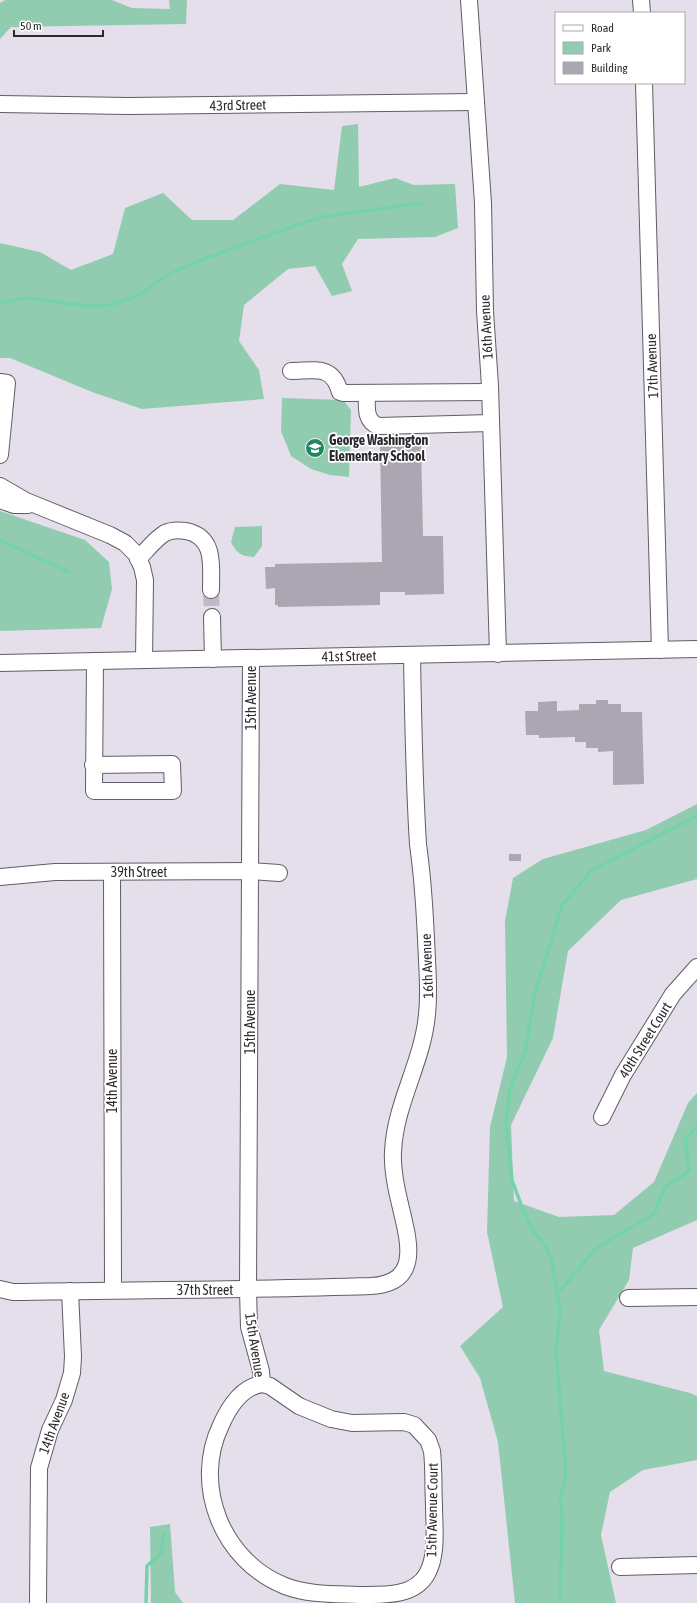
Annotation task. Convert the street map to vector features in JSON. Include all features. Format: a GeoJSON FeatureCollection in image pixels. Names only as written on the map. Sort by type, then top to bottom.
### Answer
{"type":"FeatureCollection","features":[{"type":"Feature","properties":{"kind":"street","name":"16th Avenue"},"geometry":{"type":"LineString","coordinates":[[469,0],[483,203],[485,311],[490,392],[498,654]]}},
{"type":"Feature","properties":{"kind":"street"},"geometry":{"type":"LineString","coordinates":[[641,0],[642,12]]}},
{"type":"Feature","properties":{"kind":"street","name":"17th Avenue"},"geometry":{"type":"LineString","coordinates":[[644,84],[660,650]]}},
{"type":"Feature","properties":{"kind":"street","name":"43rd Street"},"geometry":{"type":"LineString","coordinates":[[0,104],[129,106],[475,102]]}},
{"type":"Feature","properties":{"kind":"street"},"geometry":{"type":"LineString","coordinates":[[291,371],[325,371],[331,374],[337,382],[340,392],[344,393],[490,392]]}},
{"type":"Feature","properties":{"kind":"street"},"geometry":{"type":"LineString","coordinates":[[0,382],[8,383],[0,455]]}},
{"type":"Feature","properties":{"kind":"street"},"geometry":{"type":"LineString","coordinates":[[367,393],[368,418],[378,426],[491,423]]}},
{"type":"Feature","properties":{"kind":"street"},"geometry":{"type":"LineString","coordinates":[[0,486],[26,501],[125,543],[138,559],[142,567],[145,580],[144,660]]}},
{"type":"Feature","properties":{"kind":"street"},"geometry":{"type":"LineString","coordinates":[[0,500],[14,506],[35,505]]}},
{"type":"Feature","properties":{"kind":"street"},"geometry":{"type":"LineString","coordinates":[[138,559],[165,533],[179,530],[193,533],[201,537],[207,544],[211,560],[211,590]]}},
{"type":"Feature","properties":{"kind":"street"},"geometry":{"type":"LineString","coordinates":[[212,618],[213,659]]}},
{"type":"Feature","properties":{"kind":"street","name":"41st Street"},"geometry":{"type":"LineString","coordinates":[[0,663],[697,649]]}},
{"type":"Feature","properties":{"kind":"street","name":"16th Avenue"},"geometry":{"type":"LineString","coordinates":[[404,1269],[410,1252],[396,1187],[393,1154],[396,1121],[421,1047],[427,1014],[428,995],[425,919],[413,746],[412,655]]}},
{"type":"Feature","properties":{"kind":"street","name":"15th Avenue"},"geometry":{"type":"LineString","coordinates":[[251,658],[248,1290],[249,1327],[262,1384]]}},
{"type":"Feature","properties":{"kind":"street"},"geometry":{"type":"LineString","coordinates":[[93,765],[172,764],[173,790],[94,791],[93,765],[95,661]]}},
{"type":"Feature","properties":{"kind":"street","name":"39th Street"},"geometry":{"type":"LineString","coordinates":[[0,877],[55,872],[250,871],[279,873]]}},
{"type":"Feature","properties":{"kind":"street","name":"14th Avenue"},"geometry":{"type":"LineString","coordinates":[[112,872],[113,1290]]}},
{"type":"Feature","properties":{"kind":"street","name":"40th Street Court"},"geometry":{"type":"LineString","coordinates":[[602,1117],[623,1076],[673,994],[697,967]]}},
{"type":"Feature","properties":{"kind":"street","name":"37th Street"},"geometry":{"type":"LineString","coordinates":[[0,1289],[13,1292],[248,1290],[381,1285],[396,1279],[402,1274],[404,1269]]}},
{"type":"Feature","properties":{"kind":"street","name":"14th Avenue"},"geometry":{"type":"LineString","coordinates":[[38,1603],[39,1468],[50,1430],[64,1400],[72,1373],[73,1357],[70,1291]]}},
{"type":"Feature","properties":{"kind":"street"},"geometry":{"type":"LineString","coordinates":[[628,1298],[697,1297]]}},
{"type":"Feature","properties":{"kind":"street","name":"15th Avenue Court"},"geometry":{"type":"LineString","coordinates":[[262,1384],[270,1386],[299,1406],[331,1420],[352,1423],[404,1422],[414,1425],[424,1435],[432,1451],[434,1544],[431,1567],[420,1583],[413,1589],[400,1593],[373,1595],[319,1594],[302,1591],[284,1585],[257,1570],[243,1558],[231,1543],[219,1521],[211,1494],[209,1479],[212,1446],[225,1416],[237,1398],[253,1385],[262,1384]]}},
{"type":"Feature","properties":{"kind":"street"},"geometry":{"type":"LineString","coordinates":[[620,1567],[697,1565]]}},
{"type":"Feature","properties":{"kind":"green space"},"geometry":{"type":"Polygon","coordinates":[[[5,0],[112,0],[132,8],[170,9],[169,0],[187,0],[186,24],[11,27],[0,39],[0,3],[5,0]]]}},
{"type":"Feature","properties":{"kind":"green space"},"geometry":{"type":"Polygon","coordinates":[[[358,124],[359,187],[395,178],[414,185],[455,184],[458,228],[435,237],[358,239],[342,264],[352,291],[332,296],[315,266],[288,269],[244,305],[239,341],[259,370],[264,399],[142,409],[92,392],[10,358],[0,358],[0,243],[40,252],[71,270],[113,254],[125,208],[163,193],[192,220],[233,220],[280,184],[334,190],[342,126],[358,124]]]}},
{"type":"Feature","properties":{"kind":"green space"},"geometry":{"type":"Polygon","coordinates":[[[282,398],[343,400],[351,410],[349,477],[330,475],[311,469],[291,456],[281,431],[282,398]]]}},
{"type":"Feature","properties":{"kind":"green space"},"geometry":{"type":"Polygon","coordinates":[[[0,511],[85,540],[109,562],[112,589],[101,628],[0,631],[0,511]]]}},
{"type":"Feature","properties":{"kind":"green space"},"geometry":{"type":"Polygon","coordinates":[[[262,526],[262,546],[254,557],[246,556],[237,552],[231,542],[235,527],[262,526]]]}},
{"type":"Feature","properties":{"kind":"green space"},"geometry":{"type":"Polygon","coordinates":[[[697,804],[697,879],[621,900],[568,951],[553,1038],[511,1125],[514,1201],[559,1217],[614,1215],[654,1182],[688,1103],[697,1093],[697,1220],[633,1248],[629,1280],[599,1330],[604,1371],[697,1396],[697,1460],[643,1470],[610,1492],[601,1535],[616,1603],[515,1603],[498,1442],[480,1378],[460,1346],[503,1307],[487,1232],[490,1127],[507,1057],[505,921],[513,878],[543,859],[646,830],[697,804]]]}},
{"type":"Feature","properties":{"kind":"green space"},"geometry":{"type":"Polygon","coordinates":[[[170,1524],[175,1592],[183,1603],[151,1603],[150,1527],[170,1524]]]}},
{"type":"Feature","properties":{"kind":"building"},"geometry":{"type":"Polygon","coordinates":[[[421,442],[423,536],[443,536],[444,594],[405,595],[405,592],[380,592],[380,605],[278,607],[278,605],[275,605],[275,588],[266,589],[265,567],[275,567],[275,564],[382,562],[380,443],[421,442]]]}},
{"type":"Feature","properties":{"kind":"building"},"geometry":{"type":"Polygon","coordinates":[[[596,700],[608,700],[608,704],[621,704],[621,712],[642,712],[644,784],[613,785],[613,751],[598,752],[598,748],[586,748],[586,742],[575,742],[575,737],[539,738],[539,735],[526,735],[525,711],[538,711],[538,702],[557,701],[557,711],[579,710],[579,704],[596,704],[596,700]]]}},
{"type":"Feature","properties":{"kind":"building"},"geometry":{"type":"Polygon","coordinates":[[[509,854],[521,854],[521,861],[509,861],[509,854]]]}},
{"type":"Feature","properties":{"kind":"waterway"},"geometry":{"type":"LineString","coordinates":[[0,303],[26,298],[87,306],[111,305],[137,296],[169,274],[193,263],[299,224],[323,217],[421,203]]}},
{"type":"Feature","properties":{"kind":"waterway"},"geometry":{"type":"LineString","coordinates":[[0,540],[69,572]]}},
{"type":"Feature","properties":{"kind":"waterway"},"geometry":{"type":"LineString","coordinates":[[560,1603],[562,1514],[560,1500],[566,1474],[556,1350],[560,1311],[552,1263],[546,1246],[534,1233],[523,1210],[512,1180],[506,1124],[510,1089],[525,1052],[534,997],[562,905],[592,870],[697,816]]}},
{"type":"Feature","properties":{"kind":"waterway"},"geometry":{"type":"LineString","coordinates":[[557,1295],[596,1248],[654,1214],[665,1187],[689,1171],[685,1140],[697,1127]]}},
{"type":"Feature","properties":{"kind":"waterway"},"geometry":{"type":"LineString","coordinates":[[146,1603],[147,1566],[161,1553],[164,1533]]}},
{"type":"Feature","properties":{"kind":"tunnel"},"geometry":{"type":"LineString","coordinates":[[211,590],[212,617]]}},
{"type":"Feature","properties":{"kind":"place","name":"George Washington Elementary School"},"geometry":{"type":"Point","coordinates":[315,448]}}]}
